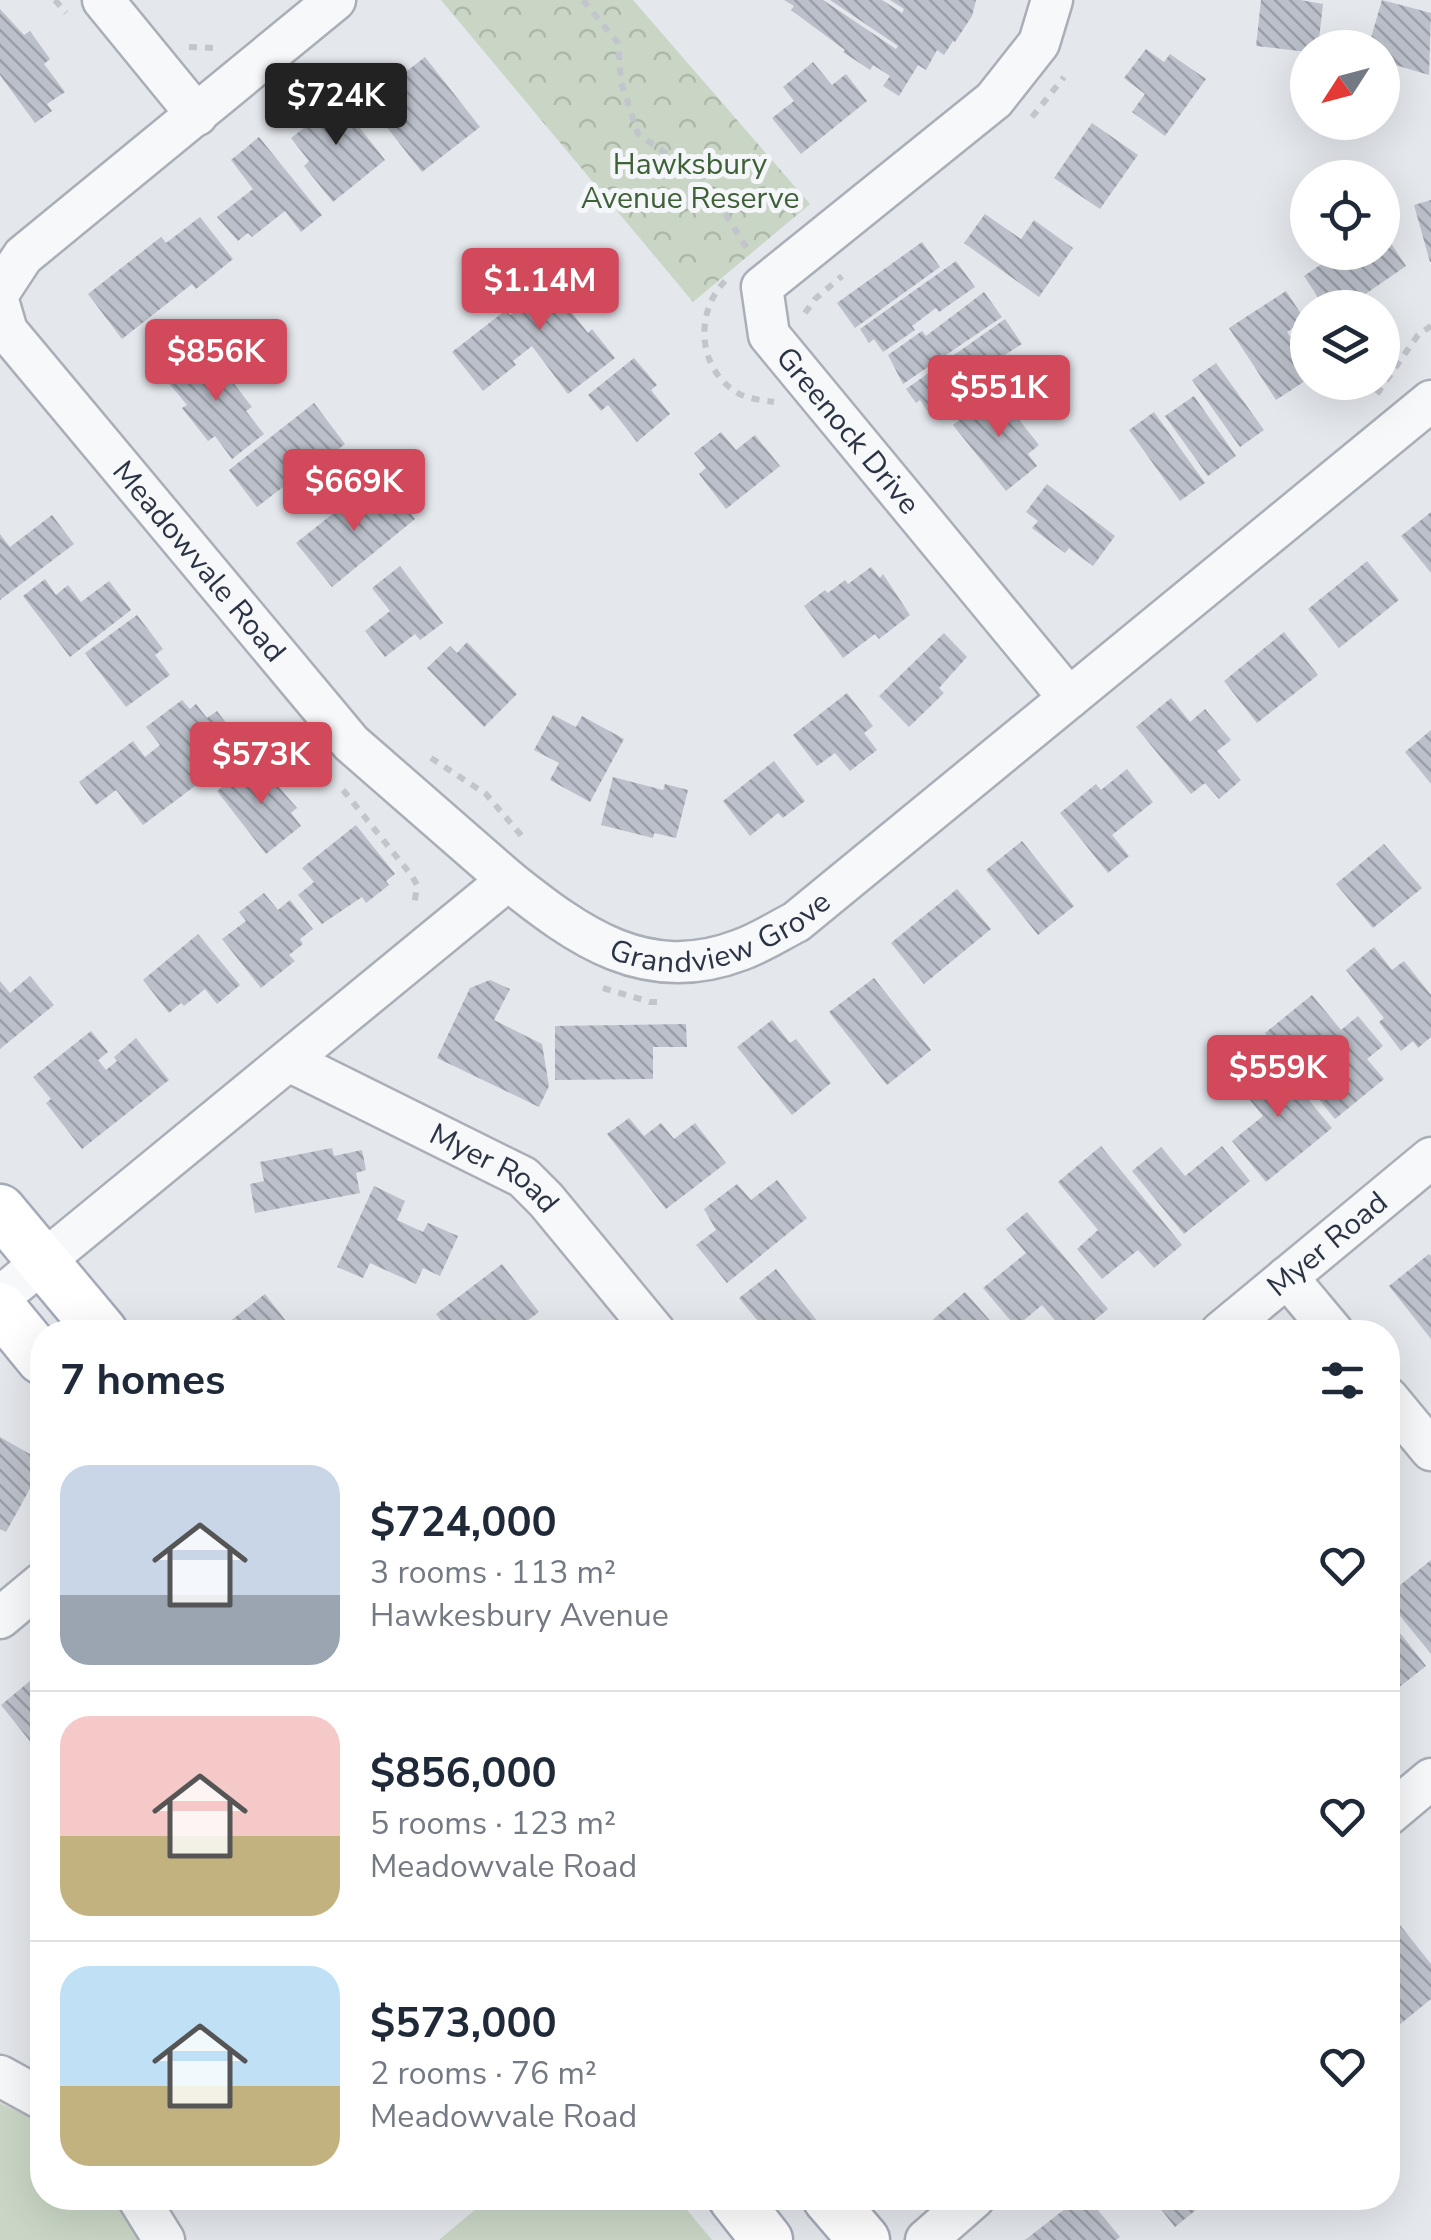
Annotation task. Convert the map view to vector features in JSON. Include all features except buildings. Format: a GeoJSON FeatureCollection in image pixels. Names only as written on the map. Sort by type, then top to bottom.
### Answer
{"type":"FeatureCollection","features":[{"type":"Feature","properties":{"kind":"main road"},"geometry":{"type":"LineString","coordinates":[[0,1210],[92,1320]]}},
{"type":"Feature","properties":{"kind":"main road"},"geometry":{"type":"LineString","coordinates":[[0,1308],[30,1344]]}},
{"type":"Feature","properties":{"kind":"main road"},"geometry":{"type":"LineString","coordinates":[[744,2210],[768,2240]]}},
{"type":"Feature","properties":{"kind":"main road"},"geometry":{"type":"LineString","coordinates":[[838,2210],[864,2240]]}},
{"type":"Feature","properties":{"kind":"street"},"geometry":{"type":"LineString","coordinates":[[102,0],[197,115]]}},
{"type":"Feature","properties":{"kind":"street"},"geometry":{"type":"LineString","coordinates":[[0,291],[23,256],[335,0]]}},
{"type":"Feature","properties":{"kind":"street","name":"Greenock Drive"},"geometry":{"type":"LineString","coordinates":[[1052,0],[1038,42],[994,100],[762,288],[768,336],[1069,698]]}},
{"type":"Feature","properties":{"kind":"street","name":"Meadowvale Road"},"geometry":{"type":"LineString","coordinates":[[0,308],[7,331],[351,743],[522,868]]}},
{"type":"Feature","properties":{"kind":"street","name":"Grandview Grove"},"geometry":{"type":"LineString","coordinates":[[522,868],[567,927],[632,957],[686,964],[740,951],[796,922],[1431,402]]}},
{"type":"Feature","properties":{"kind":"street"},"geometry":{"type":"LineString","coordinates":[[0,1297],[522,868]]}},
{"type":"Feature","properties":{"kind":"street","name":"Myer Road"},"geometry":{"type":"LineString","coordinates":[[289,1062],[523,1177],[645,1320]]}},
{"type":"Feature","properties":{"kind":"street","name":"Myer Road"},"geometry":{"type":"LineString","coordinates":[[1236,1320],[1431,1158]]}},
{"type":"Feature","properties":{"kind":"street"},"geometry":{"type":"LineString","coordinates":[[1287,1278],[1323,1320]]}},
{"type":"Feature","properties":{"kind":"street"},"geometry":{"type":"LineString","coordinates":[[1400,1413],[1431,1450]]}},
{"type":"Feature","properties":{"kind":"street"},"geometry":{"type":"LineString","coordinates":[[0,1618],[30,1594]]}},
{"type":"Feature","properties":{"kind":"street"},"geometry":{"type":"LineString","coordinates":[[1400,1805],[1431,1779]]}},
{"type":"Feature","properties":{"kind":"street"},"geometry":{"type":"LineString","coordinates":[[0,2076],[30,2092]]}},
{"type":"Feature","properties":{"kind":"street"},"geometry":{"type":"LineString","coordinates":[[145,2210],[164,2240]]}},
{"type":"Feature","properties":{"kind":"street"},"geometry":{"type":"LineString","coordinates":[[926,2240],[960,2210]]}},
{"type":"Feature","properties":{"kind":"path"},"geometry":{"type":"LineString","coordinates":[[583,0],[618,43],[621,82],[638,134],[664,152],[693,163],[750,254]]}},
{"type":"Feature","properties":{"kind":"path"},"geometry":{"type":"LineString","coordinates":[[1025,123],[1050,98],[1066,72]]}},
{"type":"Feature","properties":{"kind":"path"},"geometry":{"type":"LineString","coordinates":[[764,243],[712,294],[704,346],[726,384],[739,394],[778,403]]}},
{"type":"Feature","properties":{"kind":"path"},"geometry":{"type":"LineString","coordinates":[[805,324],[806,308],[854,265]]}},
{"type":"Feature","properties":{"kind":"path"},"geometry":{"type":"LineString","coordinates":[[424,754],[486,794],[522,868]]}},
{"type":"Feature","properties":{"kind":"path"},"geometry":{"type":"LineString","coordinates":[[338,785],[386,840],[417,885],[410,916]]}},
{"type":"Feature","properties":{"kind":"green space","name":"Hawksbury Avenue Reserve"},"geometry":{"type":"Polygon","coordinates":[[[441,0],[633,0],[810,204],[693,302],[441,0]]]}},
{"type":"Feature","properties":{"kind":"green space"},"geometry":{"type":"Polygon","coordinates":[[[0,2103],[30,2117],[30,2210],[126,2210],[145,2240],[0,2240],[0,2103]]]}},
{"type":"Feature","properties":{"kind":"green space"},"geometry":{"type":"Polygon","coordinates":[[[475,2210],[687,2210],[712,2240],[439,2240],[475,2210]]]}}]}
